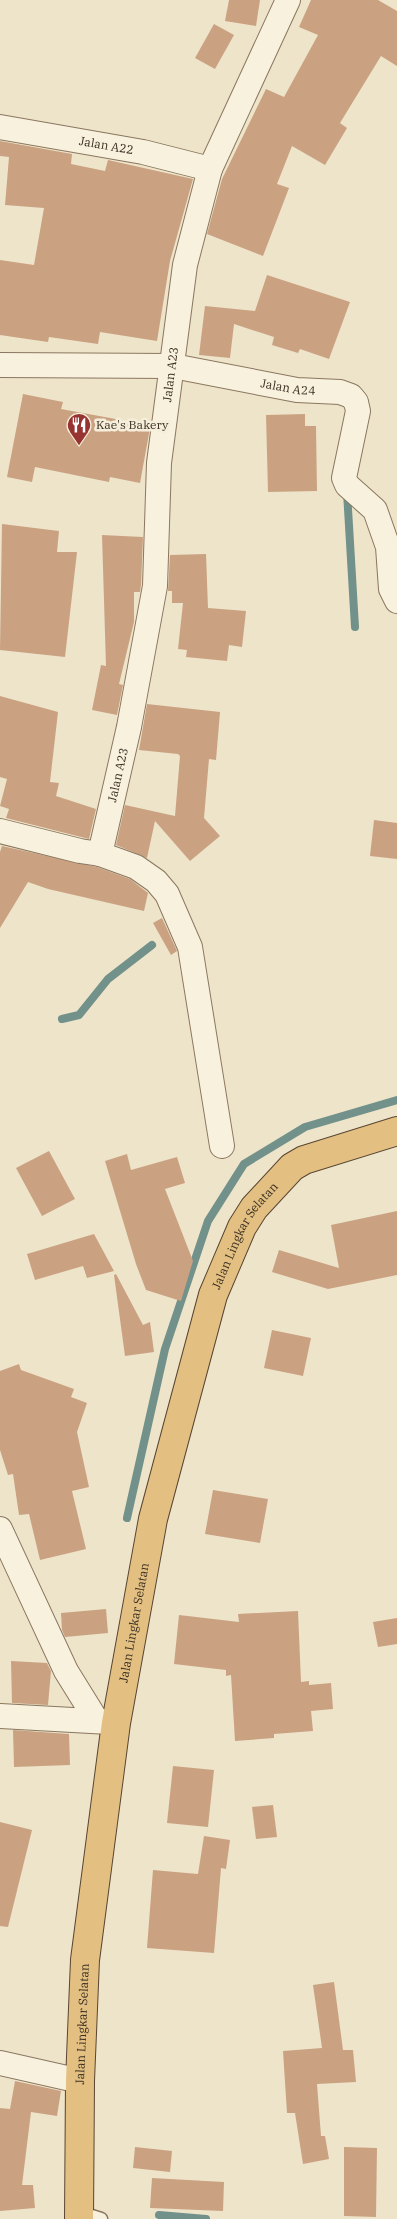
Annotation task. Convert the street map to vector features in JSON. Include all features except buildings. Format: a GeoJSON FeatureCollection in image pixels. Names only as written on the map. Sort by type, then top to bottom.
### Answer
{"type":"FeatureCollection","features":[{"type":"Feature","properties":{"kind":"highway","name":"Jalan Lingkar Selatan"},"geometry":{"type":"LineString","coordinates":[[86,2217],[80,2081],[85,1960],[107,1722],[153,1519],[213,1295],[242,1227],[269,1189],[292,1167],[304,1160],[397,1131]]}},
{"type":"Feature","properties":{"kind":"street","name":"Jalan A23"},"geometry":{"type":"LineString","coordinates":[[100,854],[129,728],[155,586],[159,463],[185,265],[210,169],[288,0]]}},
{"type":"Feature","properties":{"kind":"street","name":"Jalan A22"},"geometry":{"type":"LineString","coordinates":[[0,127],[143,152],[210,169]]}},
{"type":"Feature","properties":{"kind":"street","name":"Jalan A24"},"geometry":{"type":"LineString","coordinates":[[0,365],[173,366],[297,390],[340,392],[356,402],[358,411],[344,478],[347,485],[375,510],[388,547],[391,589],[397,601]]}},
{"type":"Feature","properties":{"kind":"street"},"geometry":{"type":"LineString","coordinates":[[0,831],[80,851],[100,854],[136,867],[156,881],[167,894],[190,947],[222,1146]]}},
{"type":"Feature","properties":{"kind":"street"},"geometry":{"type":"LineString","coordinates":[[0,1529],[66,1671],[107,1722]]}},
{"type":"Feature","properties":{"kind":"street"},"geometry":{"type":"LineString","coordinates":[[0,1716],[107,1722]]}},
{"type":"Feature","properties":{"kind":"street"},"geometry":{"type":"LineString","coordinates":[[0,2063],[80,2081]]}},
{"type":"Feature","properties":{"kind":"waterway"},"geometry":{"type":"LineString","coordinates":[[347,492],[355,627]]}},
{"type":"Feature","properties":{"kind":"waterway"},"geometry":{"type":"LineString","coordinates":[[62,1019],[79,1015],[108,979],[152,945]]}},
{"type":"Feature","properties":{"kind":"waterway"},"geometry":{"type":"LineString","coordinates":[[127,1518],[165,1349],[208,1221],[244,1164],[305,1127],[397,1100]]}},
{"type":"Feature","properties":{"kind":"waterway"},"geometry":{"type":"LineString","coordinates":[[159,2215],[206,2219]]}},
{"type":"Feature","properties":{"kind":"place","name":"Kae's Bakery"},"geometry":{"type":"Point","coordinates":[79,446]}}]}
